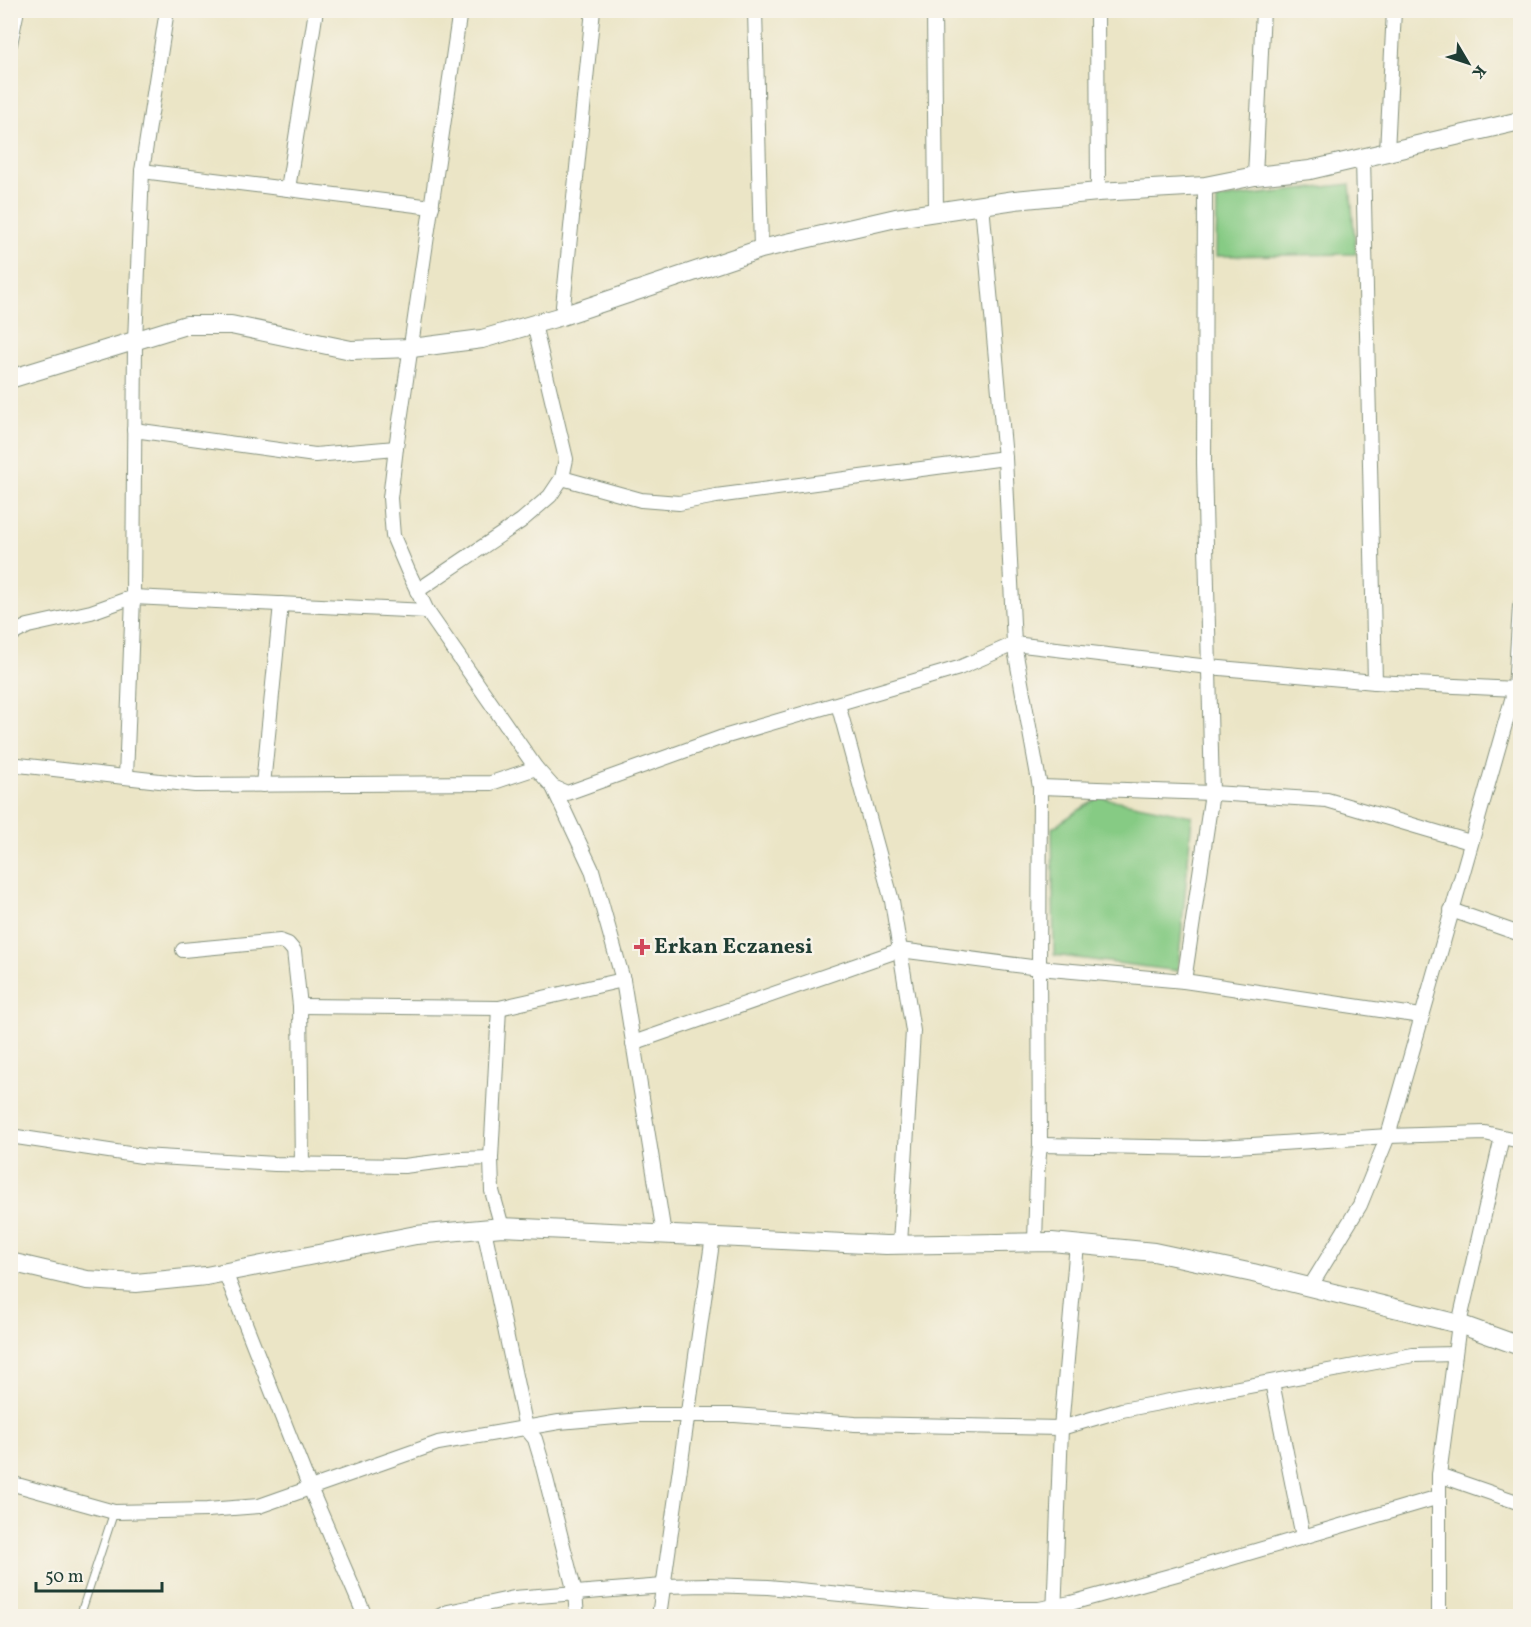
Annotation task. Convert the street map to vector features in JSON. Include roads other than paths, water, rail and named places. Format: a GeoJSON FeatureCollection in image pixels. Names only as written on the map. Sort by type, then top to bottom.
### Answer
{"type":"FeatureCollection","features":[{"type":"Feature","properties":{"kind":"street"},"geometry":{"type":"LineString","coordinates":[[10,44],[17,10]]}},
{"type":"Feature","properties":{"kind":"street"},"geometry":{"type":"LineString","coordinates":[[126,777],[133,597],[135,341],[142,171],[167,10]]}},
{"type":"Feature","properties":{"kind":"street"},"geometry":{"type":"LineString","coordinates":[[288,189],[316,10]]}},
{"type":"Feature","properties":{"kind":"street"},"geometry":{"type":"LineString","coordinates":[[460,10],[396,448],[390,498],[393,536],[427,610],[536,768],[553,787],[592,870],[624,980],[664,1234]]}},
{"type":"Feature","properties":{"kind":"street"},"geometry":{"type":"LineString","coordinates":[[562,316],[593,10]]}},
{"type":"Feature","properties":{"kind":"street"},"geometry":{"type":"LineString","coordinates":[[755,10],[761,249]]}},
{"type":"Feature","properties":{"kind":"street"},"geometry":{"type":"LineString","coordinates":[[934,10],[936,212]]}},
{"type":"Feature","properties":{"kind":"street"},"geometry":{"type":"LineString","coordinates":[[1097,10],[1098,192]]}},
{"type":"Feature","properties":{"kind":"street"},"geometry":{"type":"LineString","coordinates":[[1256,176],[1263,10]]}},
{"type":"Feature","properties":{"kind":"street"},"geometry":{"type":"LineString","coordinates":[[1387,152],[1394,10]]}},
{"type":"Feature","properties":{"kind":"street"},"geometry":{"type":"LineString","coordinates":[[10,379],[186,325],[231,325],[351,350],[412,348],[482,339],[562,316],[761,249],[896,218],[982,205],[1098,192],[1205,186],[1256,176],[1310,170],[1521,121]]}},
{"type":"Feature","properties":{"kind":"street"},"geometry":{"type":"LineString","coordinates":[[1363,158],[1375,682]]}},
{"type":"Feature","properties":{"kind":"street"},"geometry":{"type":"LineString","coordinates":[[142,171],[432,207]]}},
{"type":"Feature","properties":{"kind":"street"},"geometry":{"type":"LineString","coordinates":[[1184,981],[1212,793],[1204,463],[1205,186]]}},
{"type":"Feature","properties":{"kind":"street"},"geometry":{"type":"LineString","coordinates":[[982,205],[1005,458],[1014,644],[1040,787],[1040,1144],[1035,1242]]}},
{"type":"Feature","properties":{"kind":"street"},"geometry":{"type":"LineString","coordinates":[[417,591],[521,521],[549,496],[562,478],[566,459],[534,324]]}},
{"type":"Feature","properties":{"kind":"street"},"geometry":{"type":"LineString","coordinates":[[134,430],[315,455],[396,448]]}},
{"type":"Feature","properties":{"kind":"street"},"geometry":{"type":"LineString","coordinates":[[562,478],[641,500],[679,503],[716,496],[1005,458]]}},
{"type":"Feature","properties":{"kind":"street"},"geometry":{"type":"LineString","coordinates":[[10,635],[28,626],[91,612],[133,597],[427,610]]}},
{"type":"Feature","properties":{"kind":"street"},"geometry":{"type":"LineString","coordinates":[[263,785],[281,604]]}},
{"type":"Feature","properties":{"kind":"street"},"geometry":{"type":"LineString","coordinates":[[1310,1287],[1360,1205],[1388,1136],[1470,842],[1518,692],[1521,606]]}},
{"type":"Feature","properties":{"kind":"street"},"geometry":{"type":"LineString","coordinates":[[553,787],[567,793],[720,738],[959,668],[1014,644],[1209,667],[1518,692]]}},
{"type":"Feature","properties":{"kind":"street"},"geometry":{"type":"LineString","coordinates":[[838,704],[892,901],[913,1031],[900,1245]]}},
{"type":"Feature","properties":{"kind":"street"},"geometry":{"type":"LineString","coordinates":[[10,764],[195,785],[491,783],[536,768]]}},
{"type":"Feature","properties":{"kind":"street"},"geometry":{"type":"LineString","coordinates":[[1040,787],[1327,800],[1470,842]]}},
{"type":"Feature","properties":{"kind":"street"},"geometry":{"type":"LineString","coordinates":[[1451,910],[1521,934]]}},
{"type":"Feature","properties":{"kind":"street"},"geometry":{"type":"LineString","coordinates":[[183,950],[280,941],[285,942],[294,951],[300,1006],[302,1165]]}},
{"type":"Feature","properties":{"kind":"street"},"geometry":{"type":"LineString","coordinates":[[633,1043],[900,950],[1039,968],[1184,981],[1421,1016]]}},
{"type":"Feature","properties":{"kind":"street"},"geometry":{"type":"LineString","coordinates":[[300,1006],[499,1008],[624,980]]}},
{"type":"Feature","properties":{"kind":"street"},"geometry":{"type":"LineString","coordinates":[[499,1008],[491,1158],[492,1191],[502,1227]]}},
{"type":"Feature","properties":{"kind":"street"},"geometry":{"type":"LineString","coordinates":[[1040,1144],[1205,1148],[1388,1136],[1485,1133],[1521,1141]]}},
{"type":"Feature","properties":{"kind":"street"},"geometry":{"type":"LineString","coordinates":[[10,1136],[142,1156],[302,1165],[404,1166],[460,1159],[491,1158]]}},
{"type":"Feature","properties":{"kind":"street"},"geometry":{"type":"LineString","coordinates":[[1438,1617],[1439,1475],[1459,1324],[1502,1137]]}},
{"type":"Feature","properties":{"kind":"street"},"geometry":{"type":"LineString","coordinates":[[10,1262],[87,1280],[136,1283],[225,1272],[416,1235],[502,1227],[900,1245],[1035,1242],[1077,1244],[1154,1252],[1310,1287],[1459,1324],[1521,1346]]}},
{"type":"Feature","properties":{"kind":"street"},"geometry":{"type":"LineString","coordinates":[[484,1229],[526,1428],[535,1439],[541,1459],[576,1593],[577,1617]]}},
{"type":"Feature","properties":{"kind":"street"},"geometry":{"type":"LineString","coordinates":[[659,1617],[713,1236]]}},
{"type":"Feature","properties":{"kind":"street"},"geometry":{"type":"LineString","coordinates":[[1054,1612],[1061,1428],[1077,1244]]}},
{"type":"Feature","properties":{"kind":"street"},"geometry":{"type":"LineString","coordinates":[[225,1272],[310,1488],[365,1617]]}},
{"type":"Feature","properties":{"kind":"street"},"geometry":{"type":"LineString","coordinates":[[10,1483],[114,1512],[207,1510],[259,1506],[438,1443],[560,1422],[639,1415],[735,1415],[855,1424],[1061,1428],[1122,1410],[1413,1355],[1455,1354]]}},
{"type":"Feature","properties":{"kind":"street"},"geometry":{"type":"LineString","coordinates":[[1272,1382],[1303,1537]]}},
{"type":"Feature","properties":{"kind":"street"},"geometry":{"type":"LineString","coordinates":[[1439,1475],[1521,1503]]}},
{"type":"Feature","properties":{"kind":"street"},"geometry":{"type":"LineString","coordinates":[[440,1617],[448,1612],[514,1598],[663,1586],[768,1587],[996,1609],[1039,1609],[1054,1612],[1439,1497]]}},
{"type":"Feature","properties":{"kind":"lane"},"geometry":{"type":"LineString","coordinates":[[80,1617],[114,1512]]}},
{"type":"Feature","properties":{"kind":"place","name":"Erkan Eczanesi"},"geometry":{"type":"Point","coordinates":[642,947]}}]}
